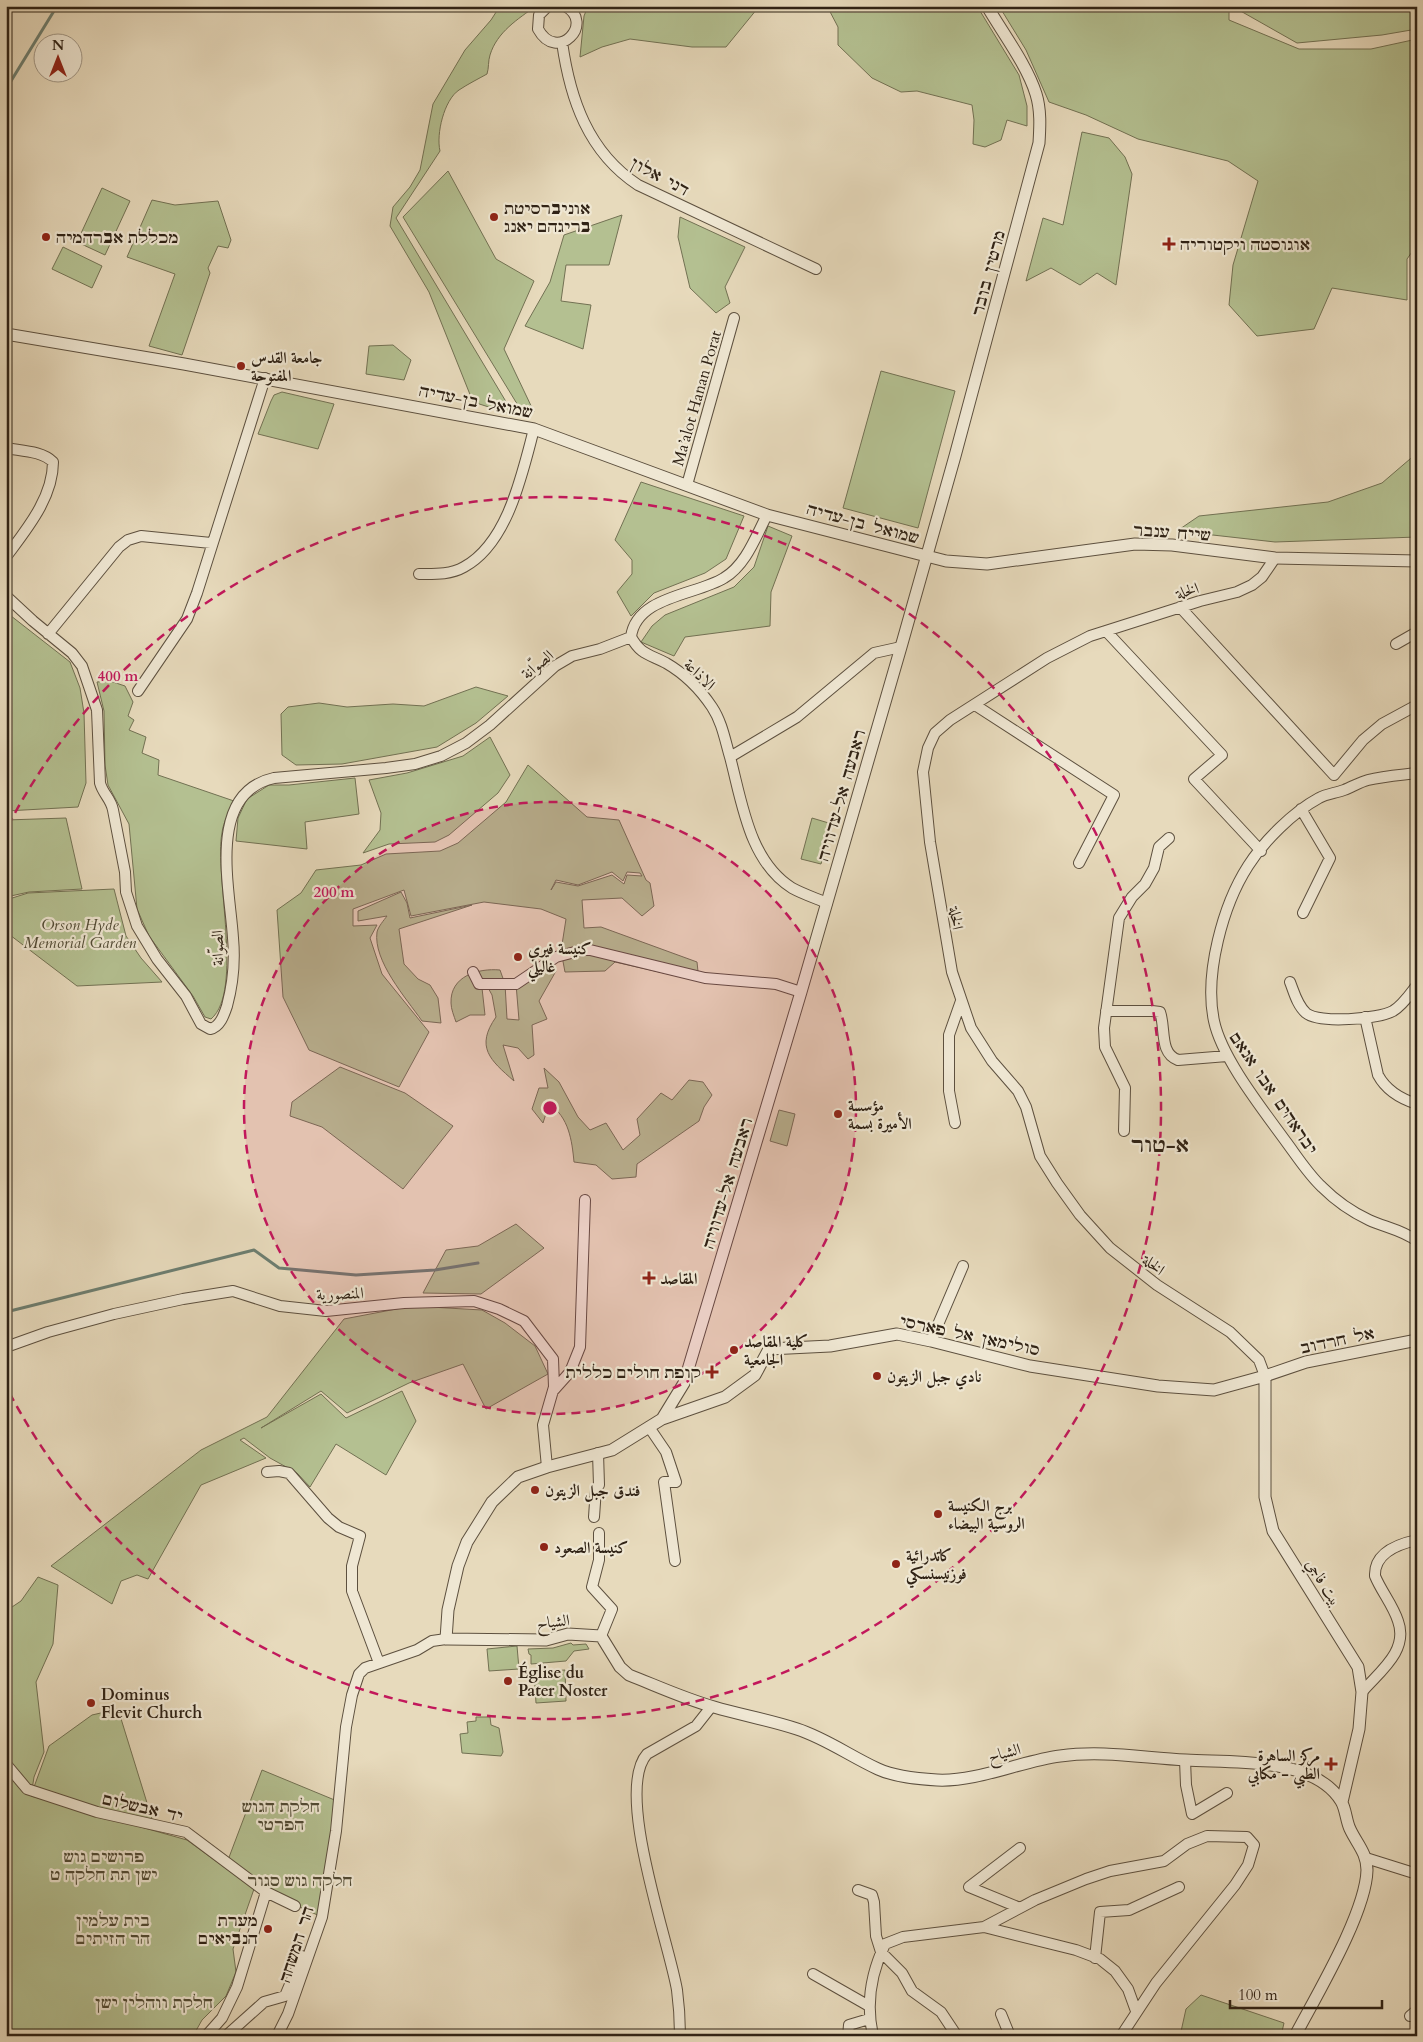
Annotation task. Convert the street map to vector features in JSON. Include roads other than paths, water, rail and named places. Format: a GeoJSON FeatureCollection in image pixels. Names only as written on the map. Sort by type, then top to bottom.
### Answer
{"type":"FeatureCollection","features":[{"type":"Feature","properties":{"kind":"street"},"geometry":{"type":"LineString","coordinates":[[548,6],[539,15],[538,29],[546,40],[553,43],[562,42],[570,38],[576,26],[575,15],[568,7]]}},
{"type":"Feature","properties":{"kind":"street","name":"מרטין בובר"},"geometry":{"type":"LineString","coordinates":[[926,556],[956,456],[1039,144],[1040,115],[1036,95],[1025,72],[986,6]]}},
{"type":"Feature","properties":{"kind":"street","name":"דני אלון"},"geometry":{"type":"LineString","coordinates":[[562,42],[567,76],[580,116],[598,148],[619,171],[638,184],[816,269]]}},
{"type":"Feature","properties":{"kind":"street","name":"Ma’alot Hanan Porat"},"geometry":{"type":"LineString","coordinates":[[687,485],[734,318]]}},
{"type":"Feature","properties":{"kind":"street","name":"שמואל בן-עדיה"},"geometry":{"type":"LineString","coordinates":[[6,334],[265,378],[534,429],[767,514],[926,556]]}},
{"type":"Feature","properties":{"kind":"street"},"geometry":{"type":"LineString","coordinates":[[138,691],[187,619],[197,593],[265,378]]}},
{"type":"Feature","properties":{"kind":"street"},"geometry":{"type":"LineString","coordinates":[[419,574],[446,574],[464,567],[481,555],[495,540],[522,475],[534,429]]}},
{"type":"Feature","properties":{"kind":"street"},"geometry":{"type":"LineString","coordinates":[[6,448],[40,454],[53,462],[53,469],[42,504],[30,525],[6,557]]}},
{"type":"Feature","properties":{"kind":"street"},"geometry":{"type":"LineString","coordinates":[[631,637],[635,624],[658,603],[703,588],[724,578],[737,568],[767,514]]}},
{"type":"Feature","properties":{"kind":"street"},"geometry":{"type":"LineString","coordinates":[[48,634],[119,546],[128,540],[141,536],[212,543]]}},
{"type":"Feature","properties":{"kind":"street","name":"שייח ענבר"},"geometry":{"type":"LineString","coordinates":[[926,556],[954,562],[987,564],[1135,544],[1172,545],[1275,558],[1417,561]]}},
{"type":"Feature","properties":{"kind":"street","name":"ראבעה אל-עדוויה"},"geometry":{"type":"LineString","coordinates":[[446,1639],[448,1610],[458,1566],[467,1542],[492,1502],[518,1477],[547,1467],[612,1450],[662,1419],[684,1383],[801,992],[926,556]]}},
{"type":"Feature","properties":{"kind":"street","name":"الخلة"},"geometry":{"type":"LineString","coordinates":[[1266,1376],[1259,1360],[1251,1350],[1230,1332],[1157,1285],[1110,1248],[1080,1215],[1056,1183],[1040,1156],[1026,1107],[1018,1091],[992,1061],[971,1028],[961,1002],[952,972],[942,918],[930,842],[923,772],[928,748],[935,734],[950,720],[1047,658],[1090,636],[1180,607],[1237,592],[1252,585],[1262,577],[1275,558]]}},
{"type":"Feature","properties":{"kind":"street","name":"الصوّانة"},"geometry":{"type":"LineString","coordinates":[[6,596],[82,666],[97,710],[102,793],[111,800],[114,810],[125,872],[126,892],[137,926],[157,959],[186,996],[201,1024],[210,1029],[218,1024],[224,1015],[233,972],[233,939],[228,882],[228,830],[233,810],[247,790],[263,780],[274,778],[386,768],[415,764],[441,756],[466,743],[490,725],[555,666],[572,656],[600,649],[631,637]]}},
{"type":"Feature","properties":{"kind":"street"},"geometry":{"type":"LineString","coordinates":[[1180,607],[1348,788]]}},
{"type":"Feature","properties":{"kind":"street"},"geometry":{"type":"LineString","coordinates":[[1106,631],[1222,755],[1194,779],[1261,851]]}},
{"type":"Feature","properties":{"kind":"street"},"geometry":{"type":"LineString","coordinates":[[1396,644],[1417,632]]}},
{"type":"Feature","properties":{"kind":"street","name":"الاذاعة"},"geometry":{"type":"LineString","coordinates":[[631,637],[638,649],[681,673],[704,696],[719,720],[751,834],[762,856],[785,883],[803,894],[827,903]]}},
{"type":"Feature","properties":{"kind":"street"},"geometry":{"type":"LineString","coordinates":[[730,757],[797,717],[874,653],[901,647]]}},
{"type":"Feature","properties":{"kind":"street"},"geometry":{"type":"LineString","coordinates":[[975,704],[1114,794],[1079,863]]}},
{"type":"Feature","properties":{"kind":"street"},"geometry":{"type":"LineString","coordinates":[[1334,775],[1363,740],[1376,729],[1417,705]]}},
{"type":"Feature","properties":{"kind":"street","name":"יבראהים אבו אנאם"},"geometry":{"type":"LineString","coordinates":[[1417,773],[1366,781],[1321,797],[1301,809],[1276,833],[1249,864],[1228,908],[1214,968],[1211,998],[1214,1021],[1220,1042],[1227,1056],[1273,1124],[1322,1187],[1348,1208],[1368,1220],[1411,1236],[1417,1241]]}},
{"type":"Feature","properties":{"kind":"street"},"geometry":{"type":"LineString","coordinates":[[1301,809],[1330,858],[1303,913]]}},
{"type":"Feature","properties":{"kind":"street"},"geometry":{"type":"LineString","coordinates":[[1124,1131],[1125,1088],[1106,1046],[1104,1028],[1119,918],[1132,896],[1145,884],[1154,868],[1159,847],[1169,838]]}},
{"type":"Feature","properties":{"kind":"street"},"geometry":{"type":"LineString","coordinates":[[473,972],[480,984],[516,984],[556,956],[586,949],[705,978],[776,984],[801,992]]}},
{"type":"Feature","properties":{"kind":"street"},"geometry":{"type":"LineString","coordinates":[[1290,982],[1298,1002],[1305,1012],[1312,1017],[1328,1020],[1365,1017],[1392,1011],[1401,1004],[1417,985]]}},
{"type":"Feature","properties":{"kind":"street"},"geometry":{"type":"LineString","coordinates":[[955,1123],[949,1091],[949,1035],[961,1002]]}},
{"type":"Feature","properties":{"kind":"street"},"geometry":{"type":"LineString","coordinates":[[1106,1012],[1160,1012],[1166,1052],[1171,1058],[1178,1060],[1227,1056]]}},
{"type":"Feature","properties":{"kind":"street"},"geometry":{"type":"LineString","coordinates":[[1365,1017],[1381,1082],[1405,1100],[1417,1104]]}},
{"type":"Feature","properties":{"kind":"street"},"geometry":{"type":"LineString","coordinates":[[553,1391],[570,1372],[580,1347],[585,1200]]}},
{"type":"Feature","properties":{"kind":"street"},"geometry":{"type":"LineString","coordinates":[[931,1341],[964,1266]]}},
{"type":"Feature","properties":{"kind":"street","name":"المنصورية"},"geometry":{"type":"LineString","coordinates":[[6,1347],[48,1332],[114,1314],[183,1299],[233,1291],[280,1306],[326,1312],[404,1304],[474,1301],[498,1309],[524,1322],[553,1359],[553,1391],[544,1425],[547,1467]]}},
{"type":"Feature","properties":{"kind":"street","name":"סולימאן אל פארסי"},"geometry":{"type":"LineString","coordinates":[[662,1419],[725,1397],[755,1374],[769,1349],[830,1346],[896,1334],[1030,1366],[1158,1386],[1214,1390],[1266,1376]]}},
{"type":"Feature","properties":{"kind":"street","name":"אל חרדוב"},"geometry":{"type":"LineString","coordinates":[[1266,1376],[1306,1362],[1417,1340]]}},
{"type":"Feature","properties":{"kind":"street","name":"بيت فاجي"},"geometry":{"type":"LineString","coordinates":[[1266,1376],[1265,1497],[1273,1532],[1358,1667],[1362,1692],[1359,1729],[1342,1802]]}},
{"type":"Feature","properties":{"kind":"street"},"geometry":{"type":"LineString","coordinates":[[649,1427],[666,1452],[677,1484],[664,1482],[676,1561]]}},
{"type":"Feature","properties":{"kind":"street"},"geometry":{"type":"LineString","coordinates":[[594,1517],[596,1488],[599,1485],[598,1454]]}},
{"type":"Feature","properties":{"kind":"street"},"geometry":{"type":"LineString","coordinates":[[267,1472],[279,1471],[289,1473],[328,1518],[360,1536],[352,1566],[352,1592],[378,1663],[417,1650],[432,1642],[446,1639]]}},
{"type":"Feature","properties":{"kind":"street"},"geometry":{"type":"LineString","coordinates":[[599,1534],[600,1560],[592,1586],[612,1609],[601,1636]]}},
{"type":"Feature","properties":{"kind":"street"},"geometry":{"type":"LineString","coordinates":[[1362,1692],[1393,1657],[1400,1646],[1402,1634],[1398,1620],[1375,1576],[1375,1568],[1387,1552],[1417,1540]]}},
{"type":"Feature","properties":{"kind":"street","name":"الشياح"},"geometry":{"type":"LineString","coordinates":[[446,1639],[546,1640],[568,1634],[601,1636],[620,1667],[629,1675],[711,1706],[812,1734],[880,1770],[898,1775],[938,1781],[975,1776],[1059,1756],[1092,1753],[1126,1754],[1185,1760],[1242,1761],[1275,1765],[1327,1784],[1342,1802],[1350,1829],[1366,1858],[1366,1884],[1347,1935],[1295,2036]]}},
{"type":"Feature","properties":{"kind":"street","name":"הר המשחה"},"geometry":{"type":"LineString","coordinates":[[277,2036],[288,2014],[322,1917],[336,1832],[346,1727],[352,1695],[359,1674],[365,1668],[378,1663]]}},
{"type":"Feature","properties":{"kind":"street"},"geometry":{"type":"LineString","coordinates":[[680,2036],[677,1991],[641,1849],[637,1807],[638,1772],[641,1760],[646,1754],[696,1726],[711,1706]]}},
{"type":"Feature","properties":{"kind":"street"},"geometry":{"type":"LineString","coordinates":[[1185,1760],[1186,1784],[1192,1814],[1227,1793]]}},
{"type":"Feature","properties":{"kind":"street","name":"יד אבשלום"},"geometry":{"type":"LineString","coordinates":[[6,1764],[27,1789],[97,1812],[186,1832],[266,1892],[295,1906]]}},
{"type":"Feature","properties":{"kind":"street"},"geometry":{"type":"LineString","coordinates":[[984,1927],[1020,1908],[1086,1879],[1110,1871],[1164,1861],[1187,1844],[1207,1836],[1247,1837],[1254,1845],[1248,1865],[1235,1885],[1156,1983],[1121,2036]]}},
{"type":"Feature","properties":{"kind":"street"},"geometry":{"type":"LineString","coordinates":[[1020,1848],[969,1887],[1020,1908]]}},
{"type":"Feature","properties":{"kind":"street"},"geometry":{"type":"LineString","coordinates":[[1366,1858],[1417,1874]]}},
{"type":"Feature","properties":{"kind":"street"},"geometry":{"type":"LineString","coordinates":[[1095,1958],[1100,1912],[1129,1910],[1179,1887]]}},
{"type":"Feature","properties":{"kind":"street"},"geometry":{"type":"LineString","coordinates":[[858,1890],[872,1895],[876,1936],[881,1952],[902,1974],[912,1991],[941,2012],[957,2036]]}},
{"type":"Feature","properties":{"kind":"street"},"geometry":{"type":"LineString","coordinates":[[206,2036],[222,2018],[237,1987],[266,1892]]}},
{"type":"Feature","properties":{"kind":"street"},"geometry":{"type":"LineString","coordinates":[[226,2036],[264,2002],[285,1996],[313,1932],[322,1917]]}},
{"type":"Feature","properties":{"kind":"street"},"geometry":{"type":"LineString","coordinates":[[873,2036],[869,2019],[872,1982],[885,1944],[903,1936],[984,1927],[1076,1950],[1095,1958],[1116,1972],[1128,1989],[1136,2011]]}},
{"type":"Feature","properties":{"kind":"street"},"geometry":{"type":"LineString","coordinates":[[813,1974],[869,2006]]}},
{"type":"Feature","properties":{"kind":"street"},"geometry":{"type":"LineString","coordinates":[[1001,2014],[1010,2036]]}},
{"type":"Feature","properties":{"kind":"street"},"geometry":{"type":"LineString","coordinates":[[848,2036],[849,2025],[869,2019]]}},
{"type":"Feature","properties":{"kind":"waterway"},"geometry":{"type":"LineString","coordinates":[[6,82],[11,81],[57,6]]}},
{"type":"Feature","properties":{"kind":"waterway"},"geometry":{"type":"LineString","coordinates":[[6,1312],[254,1250],[279,1268],[356,1275],[435,1270],[478,1263]]}},
{"type":"Feature","properties":{"kind":"place","name":"אוניברסיטת בריגהם יאנג"},"geometry":{"type":"Point","coordinates":[494,217]}},
{"type":"Feature","properties":{"kind":"place","name":"מכללת אברהמיה"},"geometry":{"type":"Point","coordinates":[46,237]}},
{"type":"Feature","properties":{"kind":"place","name":"אוגוסטה ויקטוריה"},"geometry":{"type":"Point","coordinates":[1169,244]}},
{"type":"Feature","properties":{"kind":"place","name":"جامعة القدس المفتوحة"},"geometry":{"type":"Point","coordinates":[241,366]}},
{"type":"Feature","properties":{"kind":"place","name":"كنيسة فيري غاليلي"},"geometry":{"type":"Point","coordinates":[518,957]}},
{"type":"Feature","properties":{"kind":"place","name":"مؤسسة الأميرة بسمة"},"geometry":{"type":"Point","coordinates":[838,1114]}},
{"type":"Feature","properties":{"kind":"place","name":"المقاصد"},"geometry":{"type":"Point","coordinates":[649,1278]}},
{"type":"Feature","properties":{"kind":"place","name":"كلية المقاصد الجامعية"},"geometry":{"type":"Point","coordinates":[734,1350]}},
{"type":"Feature","properties":{"kind":"place","name":"קופת חולים כללית"},"geometry":{"type":"Point","coordinates":[712,1372]}},
{"type":"Feature","properties":{"kind":"place","name":"نادي جبل الزيتون"},"geometry":{"type":"Point","coordinates":[877,1376]}},
{"type":"Feature","properties":{"kind":"place","name":"فندق جبل الزيتون"},"geometry":{"type":"Point","coordinates":[535,1490]}},
{"type":"Feature","properties":{"kind":"place","name":"برج الكنيسة الروسية البيضاء"},"geometry":{"type":"Point","coordinates":[938,1514]}},
{"type":"Feature","properties":{"kind":"place","name":"كنيسة الصعود"},"geometry":{"type":"Point","coordinates":[544,1547]}},
{"type":"Feature","properties":{"kind":"place","name":"كاتدرائية فوزنيسنسكي"},"geometry":{"type":"Point","coordinates":[896,1564]}},
{"type":"Feature","properties":{"kind":"place","name":"Église du Pater Noster"},"geometry":{"type":"Point","coordinates":[508,1681]}},
{"type":"Feature","properties":{"kind":"place","name":"Dominus Flevit Church"},"geometry":{"type":"Point","coordinates":[91,1703]}},
{"type":"Feature","properties":{"kind":"place","name":"مركز الساهرة الطبي - مكابي"},"geometry":{"type":"Point","coordinates":[1331,1764]}},
{"type":"Feature","properties":{"kind":"place","name":"מערת הנביאים"},"geometry":{"type":"Point","coordinates":[268,1929]}},
{"type":"Feature","properties":{"kind":"district","name":"א-טור"},"geometry":{"type":"Point","coordinates":[1160,1145]}},
{"type":"Feature","properties":{"kind":"park label","name":"Orson Hyde Memorial Garden"},"geometry":{"type":"Point","coordinates":[80,933]}},
{"type":"Feature","properties":{"kind":"park label","name":"חלקת הגוש הפרטי"},"geometry":{"type":"Point","coordinates":[281,1815]}},
{"type":"Feature","properties":{"kind":"park label","name":"פרושים גוש ישן תת חלקה ט"},"geometry":{"type":"Point","coordinates":[104,1865]}},
{"type":"Feature","properties":{"kind":"park label","name":"חלקה גוש סגור"},"geometry":{"type":"Point","coordinates":[300,1880]}},
{"type":"Feature","properties":{"kind":"park label","name":"בית עלמין הר הזיתים"},"geometry":{"type":"Point","coordinates":[113,1929]}},
{"type":"Feature","properties":{"kind":"park label","name":"חלקת ווהלין ישן"},"geometry":{"type":"Point","coordinates":[154,2002]}}]}
